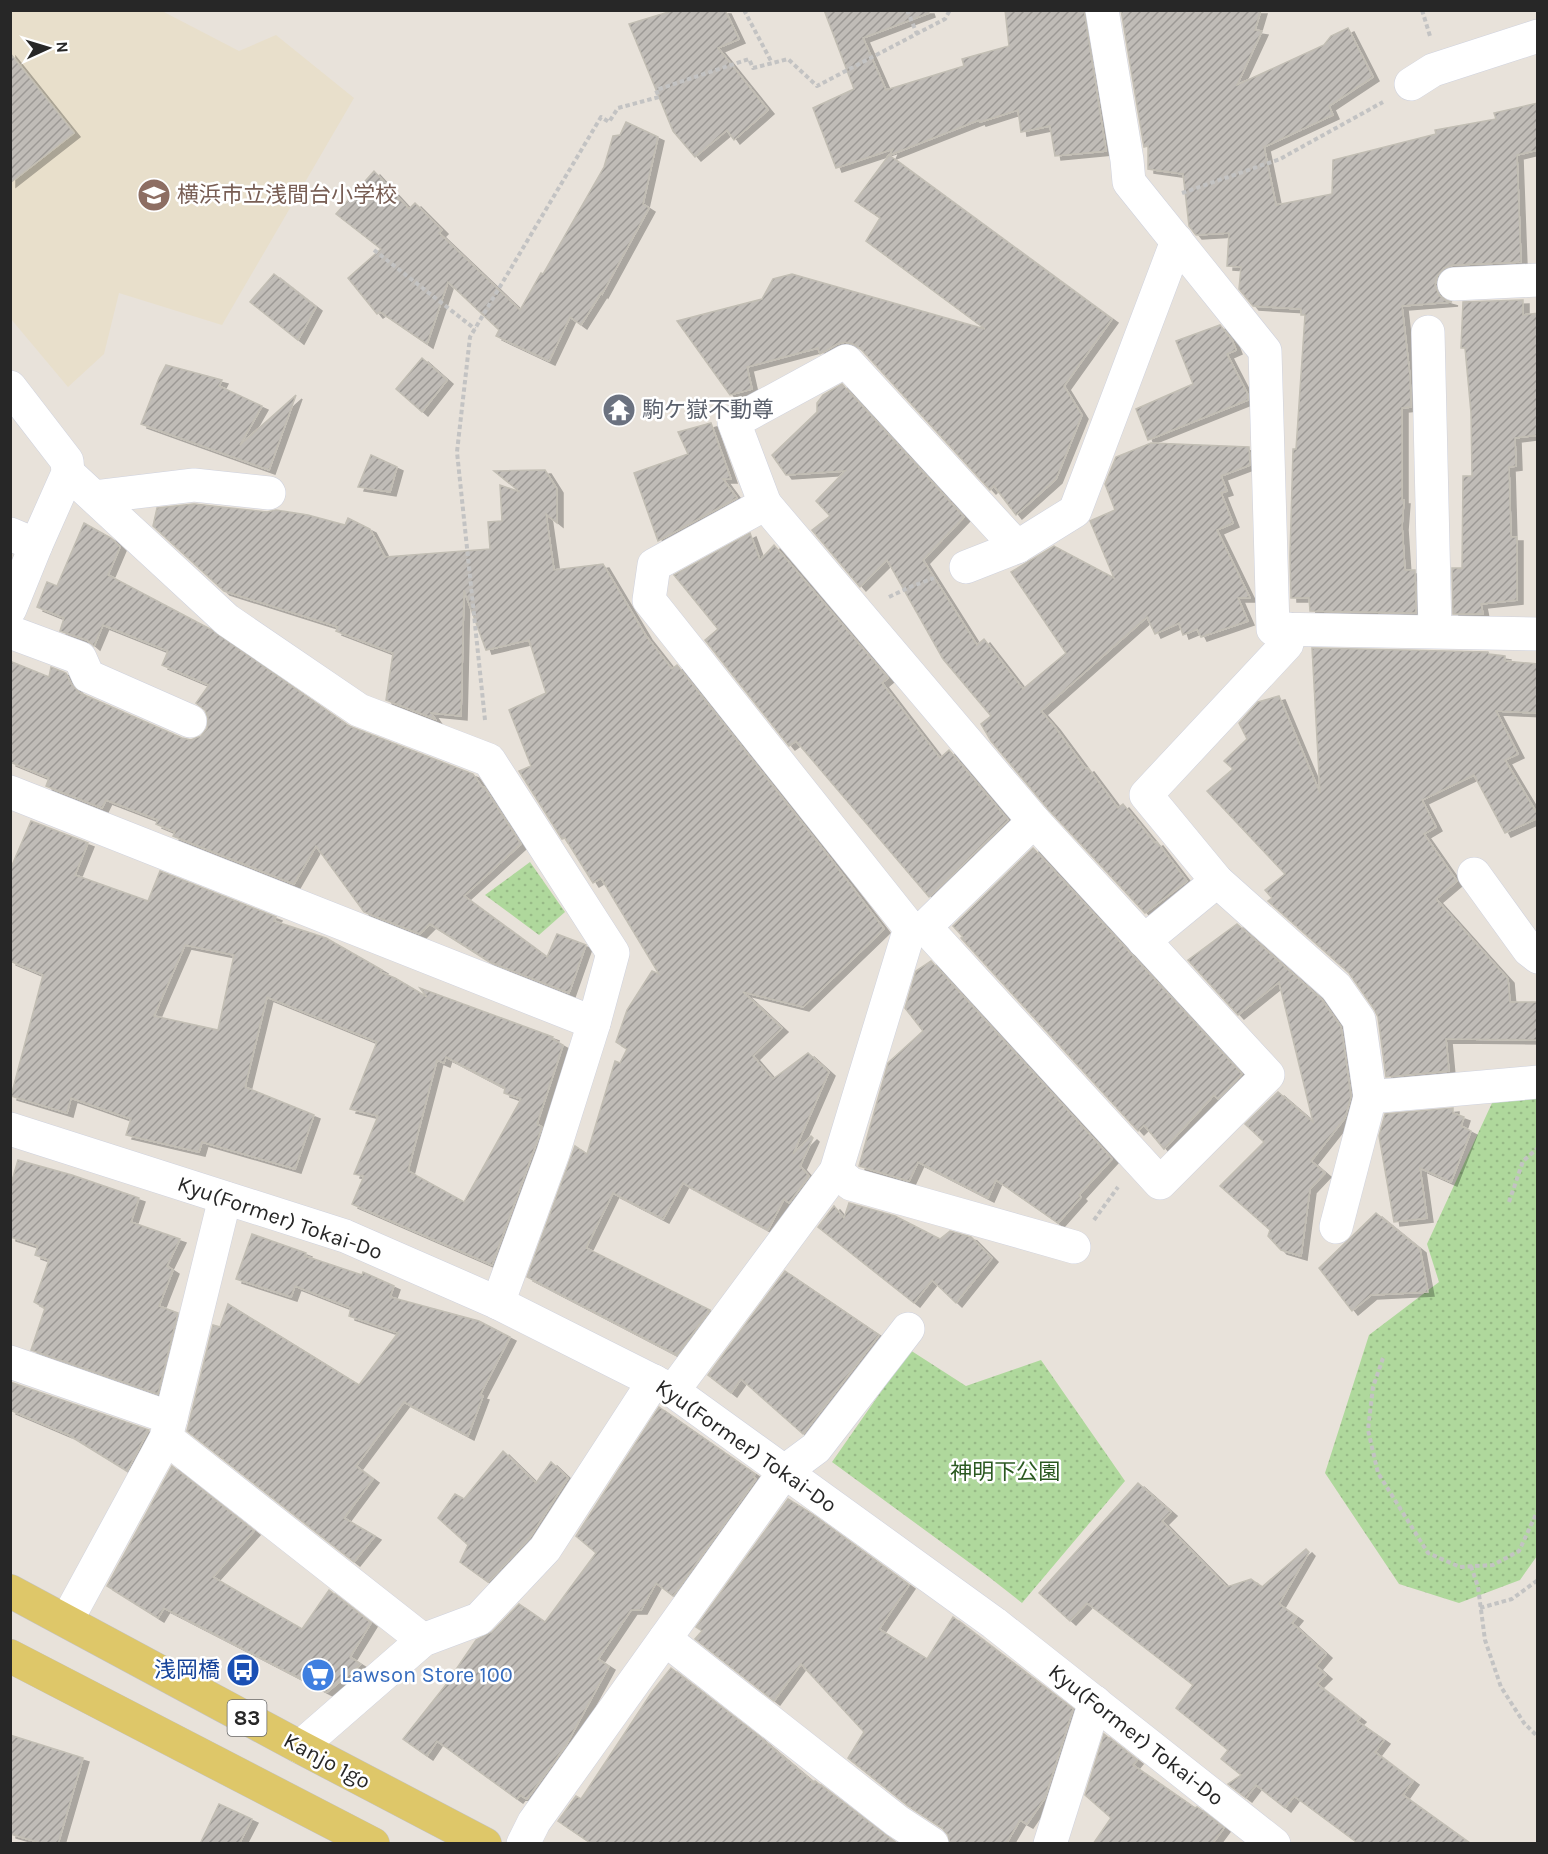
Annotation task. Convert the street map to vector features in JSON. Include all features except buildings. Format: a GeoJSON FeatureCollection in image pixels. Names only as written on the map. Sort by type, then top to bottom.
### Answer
{"type":"FeatureCollection","features":[{"type":"Feature","properties":{"kind":"main road","name":"Kanjo 1go"},"geometry":{"type":"LineString","coordinates":[[10,1591],[485,1844]]}},
{"type":"Feature","properties":{"kind":"main road","name":"83"},"geometry":{"type":"LineString","coordinates":[[10,1656],[373,1844]]}},
{"type":"Feature","properties":{"kind":"street"},"geometry":{"type":"LineString","coordinates":[[1102,10],[1133,164],[1129,182],[1265,351],[1273,629],[1538,634]]}},
{"type":"Feature","properties":{"kind":"street"},"geometry":{"type":"LineString","coordinates":[[1411,84],[1433,70],[1438,59],[1538,36]]}},
{"type":"Feature","properties":{"kind":"street"},"geometry":{"type":"LineString","coordinates":[[966,567],[1017,547],[1075,511],[1177,241]]}},
{"type":"Feature","properties":{"kind":"street"},"geometry":{"type":"LineString","coordinates":[[1454,284],[1538,280]]}},
{"type":"Feature","properties":{"kind":"street"},"geometry":{"type":"LineString","coordinates":[[1428,332],[1435,631]]}},
{"type":"Feature","properties":{"kind":"street"},"geometry":{"type":"LineString","coordinates":[[765,504],[654,565],[649,600],[918,928],[1160,1183],[1268,1075],[1034,821],[860,610],[765,504],[734,422],[846,361],[1017,547]]}},
{"type":"Feature","properties":{"kind":"street"},"geometry":{"type":"LineString","coordinates":[[10,387],[67,461],[68,473],[23,540],[10,609]]}},
{"type":"Feature","properties":{"kind":"street"},"geometry":{"type":"LineString","coordinates":[[68,473],[227,621],[359,710],[489,760],[613,953],[594,1023],[553,1153],[498,1303]]}},
{"type":"Feature","properties":{"kind":"street"},"geometry":{"type":"LineString","coordinates":[[95,497],[194,485],[269,493]]}},
{"type":"Feature","properties":{"kind":"street"},"geometry":{"type":"LineString","coordinates":[[1289,629],[1287,644],[1146,795],[1216,881],[1336,987],[1359,1020],[1370,1096],[1336,1227]]}},
{"type":"Feature","properties":{"kind":"street"},"geometry":{"type":"LineString","coordinates":[[10,632],[80,658],[88,676],[190,722]]}},
{"type":"Feature","properties":{"kind":"street"},"geometry":{"type":"LineString","coordinates":[[10,792],[594,1023]]}},
{"type":"Feature","properties":{"kind":"street"},"geometry":{"type":"LineString","coordinates":[[300,1747],[423,1640],[479,1619],[545,1549],[664,1386],[836,1171],[918,928],[1034,821]]}},
{"type":"Feature","properties":{"kind":"street"},"geometry":{"type":"LineString","coordinates":[[1474,874],[1529,950],[1538,957]]}},
{"type":"Feature","properties":{"kind":"street"},"geometry":{"type":"LineString","coordinates":[[1144,941],[1216,881]]}},
{"type":"Feature","properties":{"kind":"street"},"geometry":{"type":"LineString","coordinates":[[1370,1096],[1538,1082]]}},
{"type":"Feature","properties":{"kind":"street","name":"Kyu(Former) Tokai-Do"},"geometry":{"type":"LineString","coordinates":[[10,1129],[345,1236],[498,1303],[664,1386],[994,1623],[1274,1844]]}},
{"type":"Feature","properties":{"kind":"street"},"geometry":{"type":"LineString","coordinates":[[836,1171],[851,1184],[1074,1247]]}},
{"type":"Feature","properties":{"kind":"street"},"geometry":{"type":"LineString","coordinates":[[67,1620],[168,1428],[225,1198]]}},
{"type":"Feature","properties":{"kind":"street"},"geometry":{"type":"LineString","coordinates":[[523,1844],[534,1822],[785,1471],[816,1448],[908,1329]]}},
{"type":"Feature","properties":{"kind":"street"},"geometry":{"type":"LineString","coordinates":[[10,1362],[168,1428],[423,1640]]}},
{"type":"Feature","properties":{"kind":"street"},"geometry":{"type":"LineString","coordinates":[[664,1639],[897,1821],[932,1844]]}},
{"type":"Feature","properties":{"kind":"street"},"geometry":{"type":"LineString","coordinates":[[1050,1844],[1095,1702]]}},
{"type":"Feature","properties":{"kind":"path"},"geometry":{"type":"LineString","coordinates":[[744,10],[772,63]]}},
{"type":"Feature","properties":{"kind":"path"},"geometry":{"type":"LineString","coordinates":[[906,10],[917,34]]}},
{"type":"Feature","properties":{"kind":"path"},"geometry":{"type":"LineString","coordinates":[[489,760],[457,452],[470,337],[602,117],[609,122],[618,108],[659,97],[656,90],[749,59],[753,68],[788,59],[817,86],[945,19],[950,10]]}},
{"type":"Feature","properties":{"kind":"path"},"geometry":{"type":"LineString","coordinates":[[1422,10],[1438,59]]}},
{"type":"Feature","properties":{"kind":"path"},"geometry":{"type":"LineString","coordinates":[[1133,164],[1166,198],[1280,159],[1391,98],[1411,84]]}},
{"type":"Feature","properties":{"kind":"path"},"geometry":{"type":"LineString","coordinates":[[374,250],[475,329]]}},
{"type":"Feature","properties":{"kind":"path"},"geometry":{"type":"LineString","coordinates":[[860,610],[910,587],[966,567]]}},
{"type":"Feature","properties":{"kind":"path"},"geometry":{"type":"LineString","coordinates":[[1509,1202],[1523,1161],[1538,1148]]}},
{"type":"Feature","properties":{"kind":"path"},"geometry":{"type":"LineString","coordinates":[[1074,1247],[1126,1176],[1146,1170]]}},
{"type":"Feature","properties":{"kind":"path"},"geometry":{"type":"LineString","coordinates":[[1383,1358],[1373,1387],[1368,1430],[1378,1473],[1428,1553],[1460,1567],[1493,1565],[1519,1551],[1538,1510]]}},
{"type":"Feature","properties":{"kind":"path"},"geometry":{"type":"LineString","coordinates":[[1471,1566],[1478,1587],[1485,1640],[1501,1687],[1524,1723],[1538,1737]]}},
{"type":"Feature","properties":{"kind":"path"},"geometry":{"type":"LineString","coordinates":[[1480,1608],[1512,1599],[1538,1580]]}},
{"type":"Feature","properties":{"kind":"shaded area","name":"横浜市立浅間台小学校"},"geometry":{"type":"Polygon","coordinates":[[[10,11],[162,11],[239,51],[276,35],[354,98],[222,325],[119,293],[104,354],[68,387],[11,319],[10,11]]]}},
{"type":"Feature","properties":{"kind":"green space"},"geometry":{"type":"Polygon","coordinates":[[[530,862],[565,912],[539,935],[485,895],[530,862]]]}},
{"type":"Feature","properties":{"kind":"green space"},"geometry":{"type":"Polygon","coordinates":[[[1537,1097],[1537,1556],[1520,1580],[1459,1603],[1399,1584],[1325,1473],[1369,1335],[1439,1282],[1427,1244],[1492,1103],[1537,1097]]]}},
{"type":"Feature","properties":{"kind":"green space","name":"神明下公園"},"geometry":{"type":"Polygon","coordinates":[[[910,1350],[966,1386],[1041,1360],[1125,1481],[1022,1603],[832,1462],[910,1350]]]}},
{"type":"Feature","properties":{"kind":"place","name":"横浜市立浅間台小学校"},"geometry":{"type":"Point","coordinates":[154,195]}},
{"type":"Feature","properties":{"kind":"place","name":"駒ケ嶽不動尊"},"geometry":{"type":"Point","coordinates":[619,410]}},
{"type":"Feature","properties":{"kind":"place","name":"浅岡橋"},"geometry":{"type":"Point","coordinates":[243,1670]}},
{"type":"Feature","properties":{"kind":"place","name":"Lawson Store 100"},"geometry":{"type":"Point","coordinates":[318,1675]}}]}
